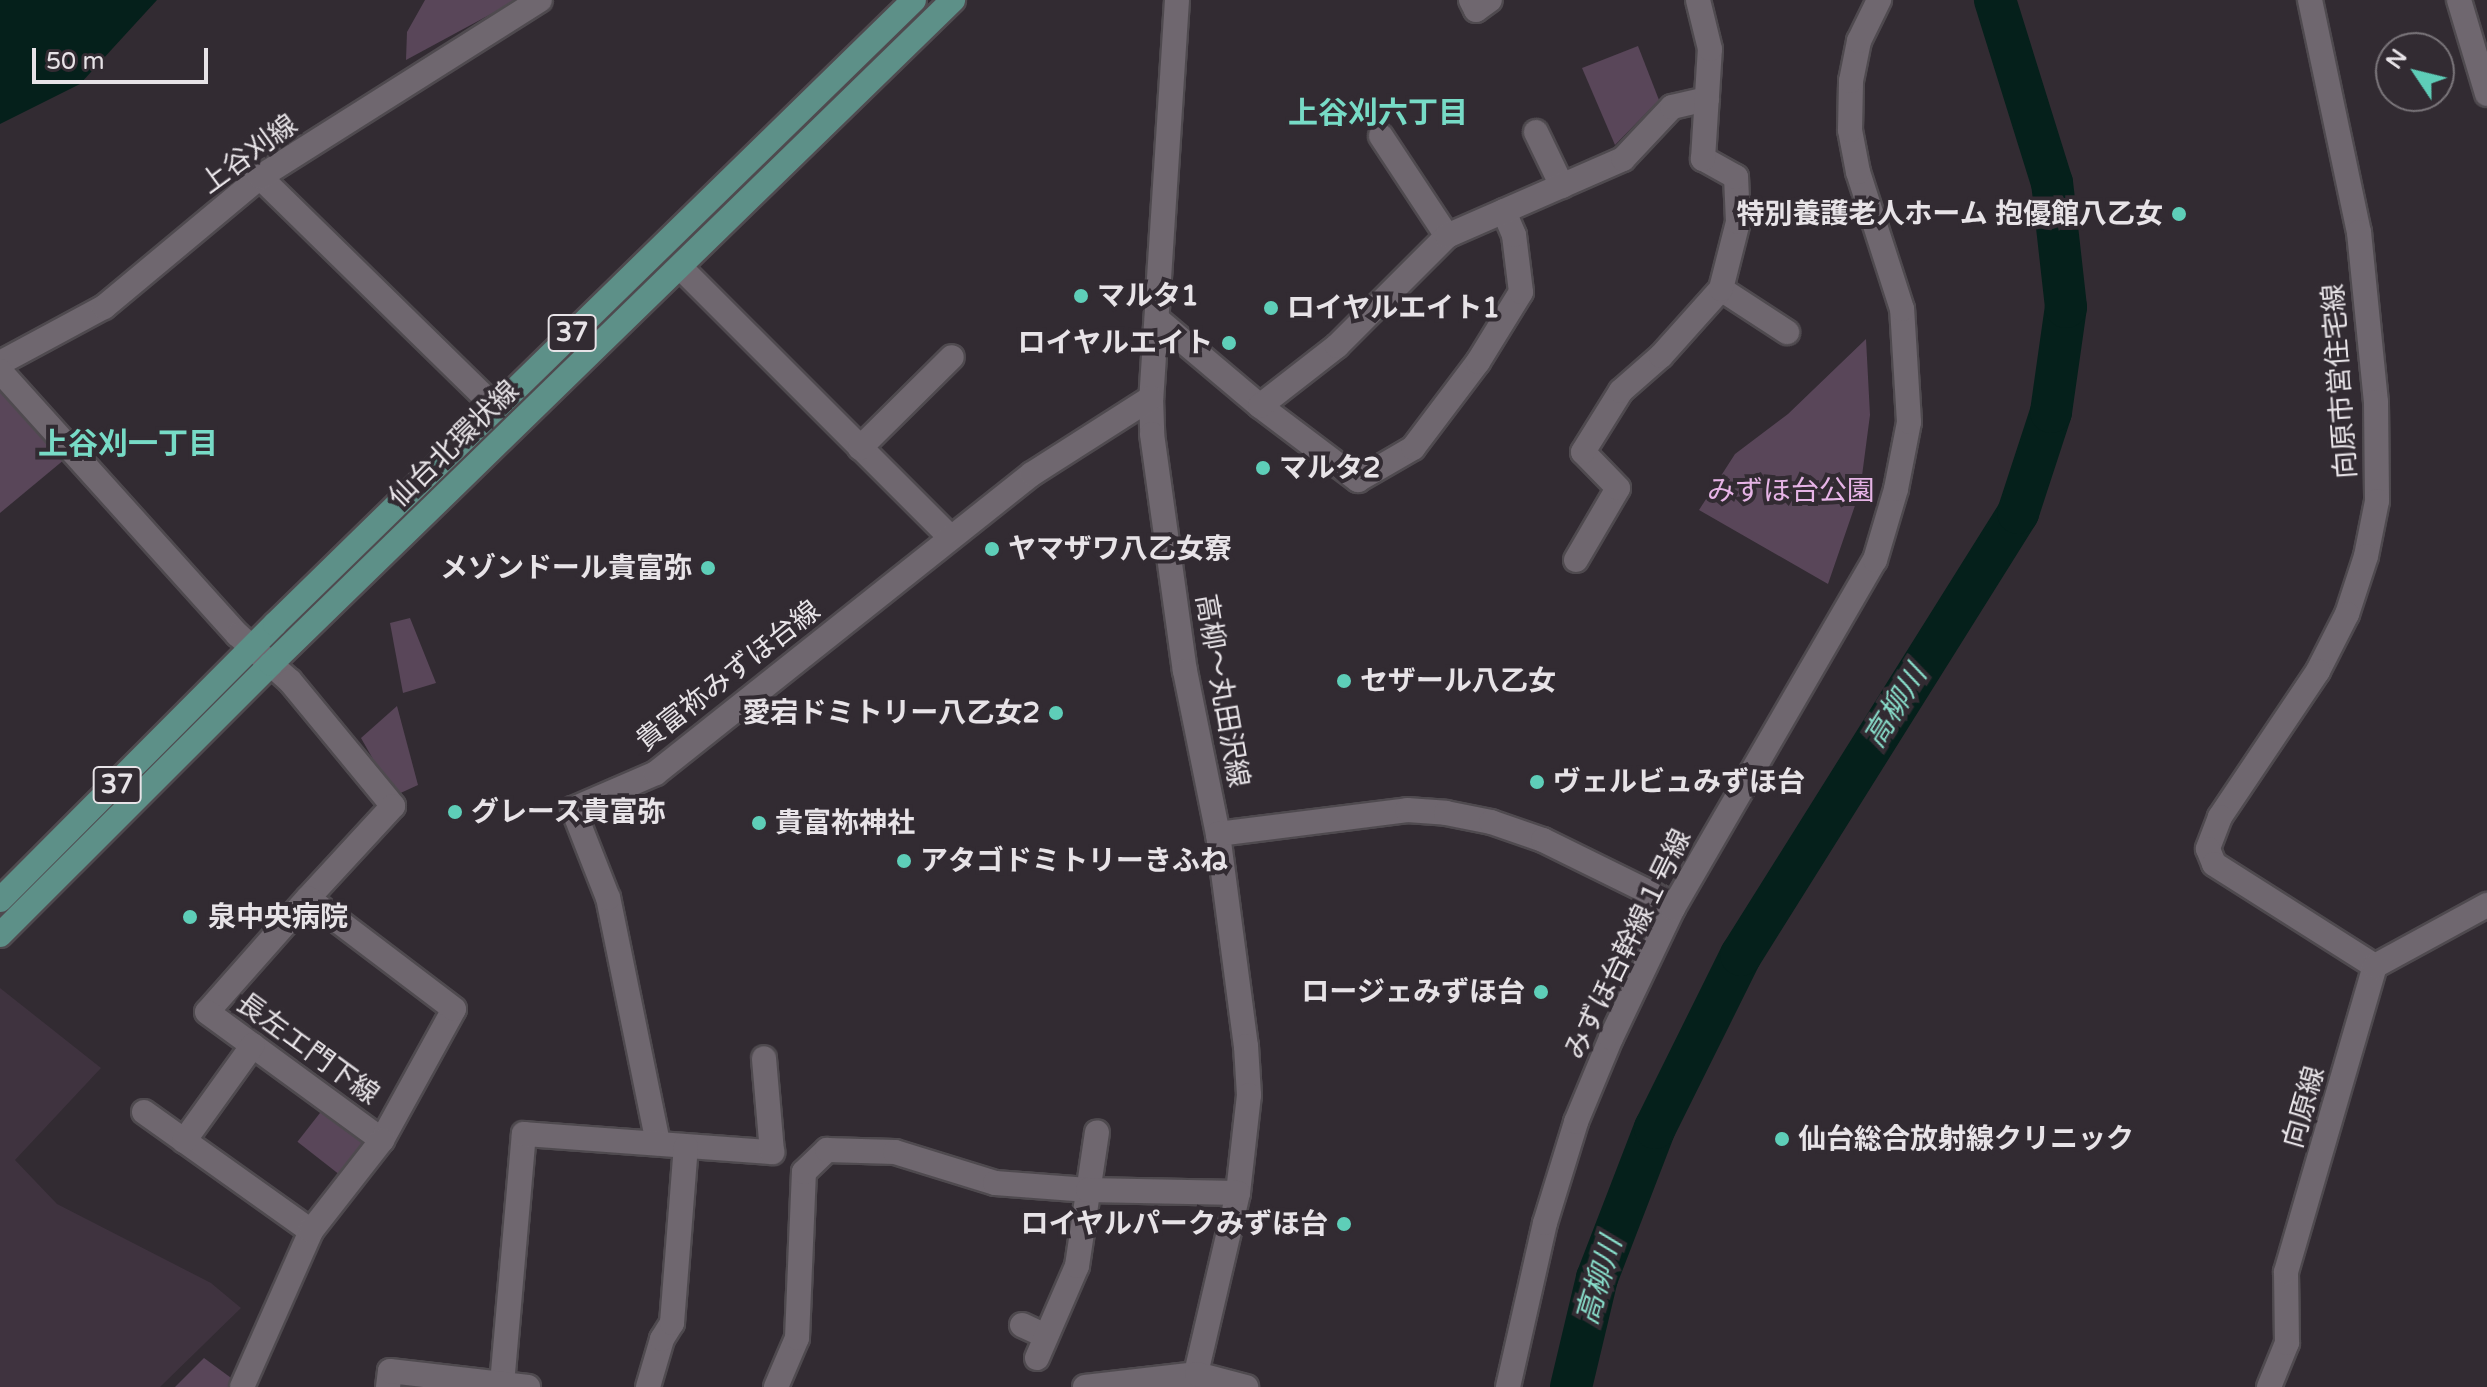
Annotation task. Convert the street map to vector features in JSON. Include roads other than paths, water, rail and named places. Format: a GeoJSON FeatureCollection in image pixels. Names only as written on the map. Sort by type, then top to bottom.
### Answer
{"type":"FeatureCollection","features":[{"type":"Feature","properties":{"kind":"main road","name":"仙台北環状線"},"geometry":{"type":"LineString","coordinates":[[0,935],[496,408],[914,0]]}},
{"type":"Feature","properties":{"kind":"main road","name":"仙台北環状線"},"geometry":{"type":"LineString","coordinates":[[0,900],[680,267],[953,0]]}},
{"type":"Feature","properties":{"kind":"street","name":"上谷刈線"},"geometry":{"type":"LineString","coordinates":[[0,363],[104,307],[260,177],[540,0]]}},
{"type":"Feature","properties":{"kind":"street","name":"高柳～丸田沢線"},"geometry":{"type":"LineString","coordinates":[[1177,0],[1151,398],[1185,671],[1218,834],[1246,1046],[1249,1095],[1238,1193],[1195,1380]]}},
{"type":"Feature","properties":{"kind":"street"},"geometry":{"type":"LineString","coordinates":[[1471,0],[1476,10],[1490,0]]}},
{"type":"Feature","properties":{"kind":"street"},"geometry":{"type":"LineString","coordinates":[[1576,560],[1618,488],[1583,452],[1621,391],[1661,356],[1721,289],[1738,222],[1736,177],[1703,159],[1710,49],[1698,0]]}},
{"type":"Feature","properties":{"kind":"street","name":"みずほ台幹線１号線"},"geometry":{"type":"LineString","coordinates":[[1508,1387],[1545,1223],[1576,1122],[1673,908],[1875,560],[1896,489],[1909,422],[1902,309],[1858,172],[1850,130],[1851,81],[1859,41],[1879,0]]}},
{"type":"Feature","properties":{"kind":"street","name":"向原市営住宅線"},"geometry":{"type":"LineString","coordinates":[[2310,0],[2359,232],[2376,402],[2377,501],[2366,556],[2347,614],[2318,671],[2220,817],[2208,849],[2214,864],[2375,966]]}},
{"type":"Feature","properties":{"kind":"street"},"geometry":{"type":"LineString","coordinates":[[2459,0],[2487,94]]}},
{"type":"Feature","properties":{"kind":"street"},"geometry":{"type":"LineString","coordinates":[[1260,406],[1337,346],[1447,236],[1623,159],[1672,107],[1707,99]]}},
{"type":"Feature","properties":{"kind":"street"},"geometry":{"type":"LineString","coordinates":[[1536,132],[1562,186]]}},
{"type":"Feature","properties":{"kind":"street"},"geometry":{"type":"LineString","coordinates":[[1381,136],[1447,236]]}},
{"type":"Feature","properties":{"kind":"street"},"geometry":{"type":"LineString","coordinates":[[260,177],[496,408]]}},
{"type":"Feature","properties":{"kind":"street"},"geometry":{"type":"LineString","coordinates":[[1157,319],[1260,406],[1358,480],[1413,448],[1478,362],[1521,292],[1514,235],[1504,211]]}},
{"type":"Feature","properties":{"kind":"street"},"geometry":{"type":"LineString","coordinates":[[680,267],[951,538]]}},
{"type":"Feature","properties":{"kind":"street"},"geometry":{"type":"LineString","coordinates":[[1721,289],[1787,332]]}},
{"type":"Feature","properties":{"kind":"street"},"geometry":{"type":"LineString","coordinates":[[860,448],[952,357]]}},
{"type":"Feature","properties":{"kind":"street"},"geometry":{"type":"LineString","coordinates":[[0,371],[238,635],[262,656]]}},
{"type":"Feature","properties":{"kind":"street","name":"貴富祢みずほ台線"},"geometry":{"type":"LineString","coordinates":[[658,1143],[608,898],[573,809],[656,773],[1032,474],[1151,398]]}},
{"type":"Feature","properties":{"kind":"street","name":"長左エ門下線"},"geometry":{"type":"LineString","coordinates":[[262,656],[290,681],[393,806],[308,898],[207,1012],[382,1140],[454,1009],[308,898]]}},
{"type":"Feature","properties":{"kind":"street"},"geometry":{"type":"LineString","coordinates":[[1218,834],[1378,813],[1446,813],[1491,822],[1543,840],[1659,897],[1673,908]]}},
{"type":"Feature","properties":{"kind":"street"},"geometry":{"type":"LineString","coordinates":[[2375,966],[2487,905]]}},
{"type":"Feature","properties":{"kind":"street","name":"向原線"},"geometry":{"type":"LineString","coordinates":[[2269,1387],[2287,1343],[2286,1272],[2375,966]]}},
{"type":"Feature","properties":{"kind":"street"},"geometry":{"type":"LineString","coordinates":[[184,1141],[253,1045]]}},
{"type":"Feature","properties":{"kind":"street"},"geometry":{"type":"LineString","coordinates":[[502,1384],[524,1134],[772,1152],[764,1058]]}},
{"type":"Feature","properties":{"kind":"street"},"geometry":{"type":"LineString","coordinates":[[144,1112],[311,1231]]}},
{"type":"Feature","properties":{"kind":"street"},"geometry":{"type":"LineString","coordinates":[[1022,1325],[1041,1347],[1077,1266],[1097,1132]]}},
{"type":"Feature","properties":{"kind":"street"},"geometry":{"type":"LineString","coordinates":[[242,1387],[311,1231],[382,1140]]}},
{"type":"Feature","properties":{"kind":"street"},"geometry":{"type":"LineString","coordinates":[[648,1387],[662,1339],[672,1323],[686,1147]]}},
{"type":"Feature","properties":{"kind":"street"},"geometry":{"type":"LineString","coordinates":[[776,1387],[797,1338],[804,1172],[827,1150],[895,1152],[995,1183],[1088,1190],[1238,1193]]}},
{"type":"Feature","properties":{"kind":"street"},"geometry":{"type":"LineString","coordinates":[[388,1387],[390,1371],[528,1387]]}},
{"type":"Feature","properties":{"kind":"street"},"geometry":{"type":"LineString","coordinates":[[1085,1387],[1195,1380],[1246,1387]]}},
{"type":"Feature","properties":{"kind":"waterway","name":"高柳川"},"geometry":{"type":"LineString","coordinates":[[1571,1387],[1597,1278],[1655,1128],[1741,955],[2018,513],[2051,412],[2066,307],[2052,183],[1995,0]]}},
{"type":"Feature","properties":{"kind":"place","name":"特別養護老人ホーム 抱優館八乙女"},"geometry":{"type":"Point","coordinates":[2179,214]}},
{"type":"Feature","properties":{"kind":"place","name":"マルタ1"},"geometry":{"type":"Point","coordinates":[1081,296]}},
{"type":"Feature","properties":{"kind":"place","name":"ロイヤルエイト1"},"geometry":{"type":"Point","coordinates":[1271,308]}},
{"type":"Feature","properties":{"kind":"place","name":"ロイヤルエイト"},"geometry":{"type":"Point","coordinates":[1229,343]}},
{"type":"Feature","properties":{"kind":"place","name":"マルタ2"},"geometry":{"type":"Point","coordinates":[1263,468]}},
{"type":"Feature","properties":{"kind":"place","name":"ヤマザワ八乙女寮"},"geometry":{"type":"Point","coordinates":[992,549]}},
{"type":"Feature","properties":{"kind":"place","name":"メゾンドール貴富弥"},"geometry":{"type":"Point","coordinates":[708,568]}},
{"type":"Feature","properties":{"kind":"place","name":"セザール八乙女"},"geometry":{"type":"Point","coordinates":[1344,681]}},
{"type":"Feature","properties":{"kind":"place","name":"愛宕ドミトリー八乙女2"},"geometry":{"type":"Point","coordinates":[1056,713]}},
{"type":"Feature","properties":{"kind":"place","name":"ヴェルビュみずほ台"},"geometry":{"type":"Point","coordinates":[1537,782]}},
{"type":"Feature","properties":{"kind":"place","name":"グレース貴富弥"},"geometry":{"type":"Point","coordinates":[455,812]}},
{"type":"Feature","properties":{"kind":"place","name":"貴富祢神社"},"geometry":{"type":"Point","coordinates":[759,823]}},
{"type":"Feature","properties":{"kind":"place","name":"アタゴドミトリーきふね"},"geometry":{"type":"Point","coordinates":[904,861]}},
{"type":"Feature","properties":{"kind":"place","name":"泉中央病院"},"geometry":{"type":"Point","coordinates":[190,917]}},
{"type":"Feature","properties":{"kind":"place","name":"ロージェみずほ台"},"geometry":{"type":"Point","coordinates":[1541,992]}},
{"type":"Feature","properties":{"kind":"place","name":"仙台総合放射線クリニック"},"geometry":{"type":"Point","coordinates":[1782,1139]}},
{"type":"Feature","properties":{"kind":"place","name":"ロイヤルパークみずほ台"},"geometry":{"type":"Point","coordinates":[1344,1224]}},
{"type":"Feature","properties":{"kind":"district","name":"上谷刈六丁目"},"geometry":{"type":"Point","coordinates":[1378,114]}},
{"type":"Feature","properties":{"kind":"district","name":"上谷刈一丁目"},"geometry":{"type":"Point","coordinates":[128,445]}},
{"type":"Feature","properties":{"kind":"park label","name":"みずほ台公園"},"geometry":{"type":"Point","coordinates":[1791,491]}}]}
